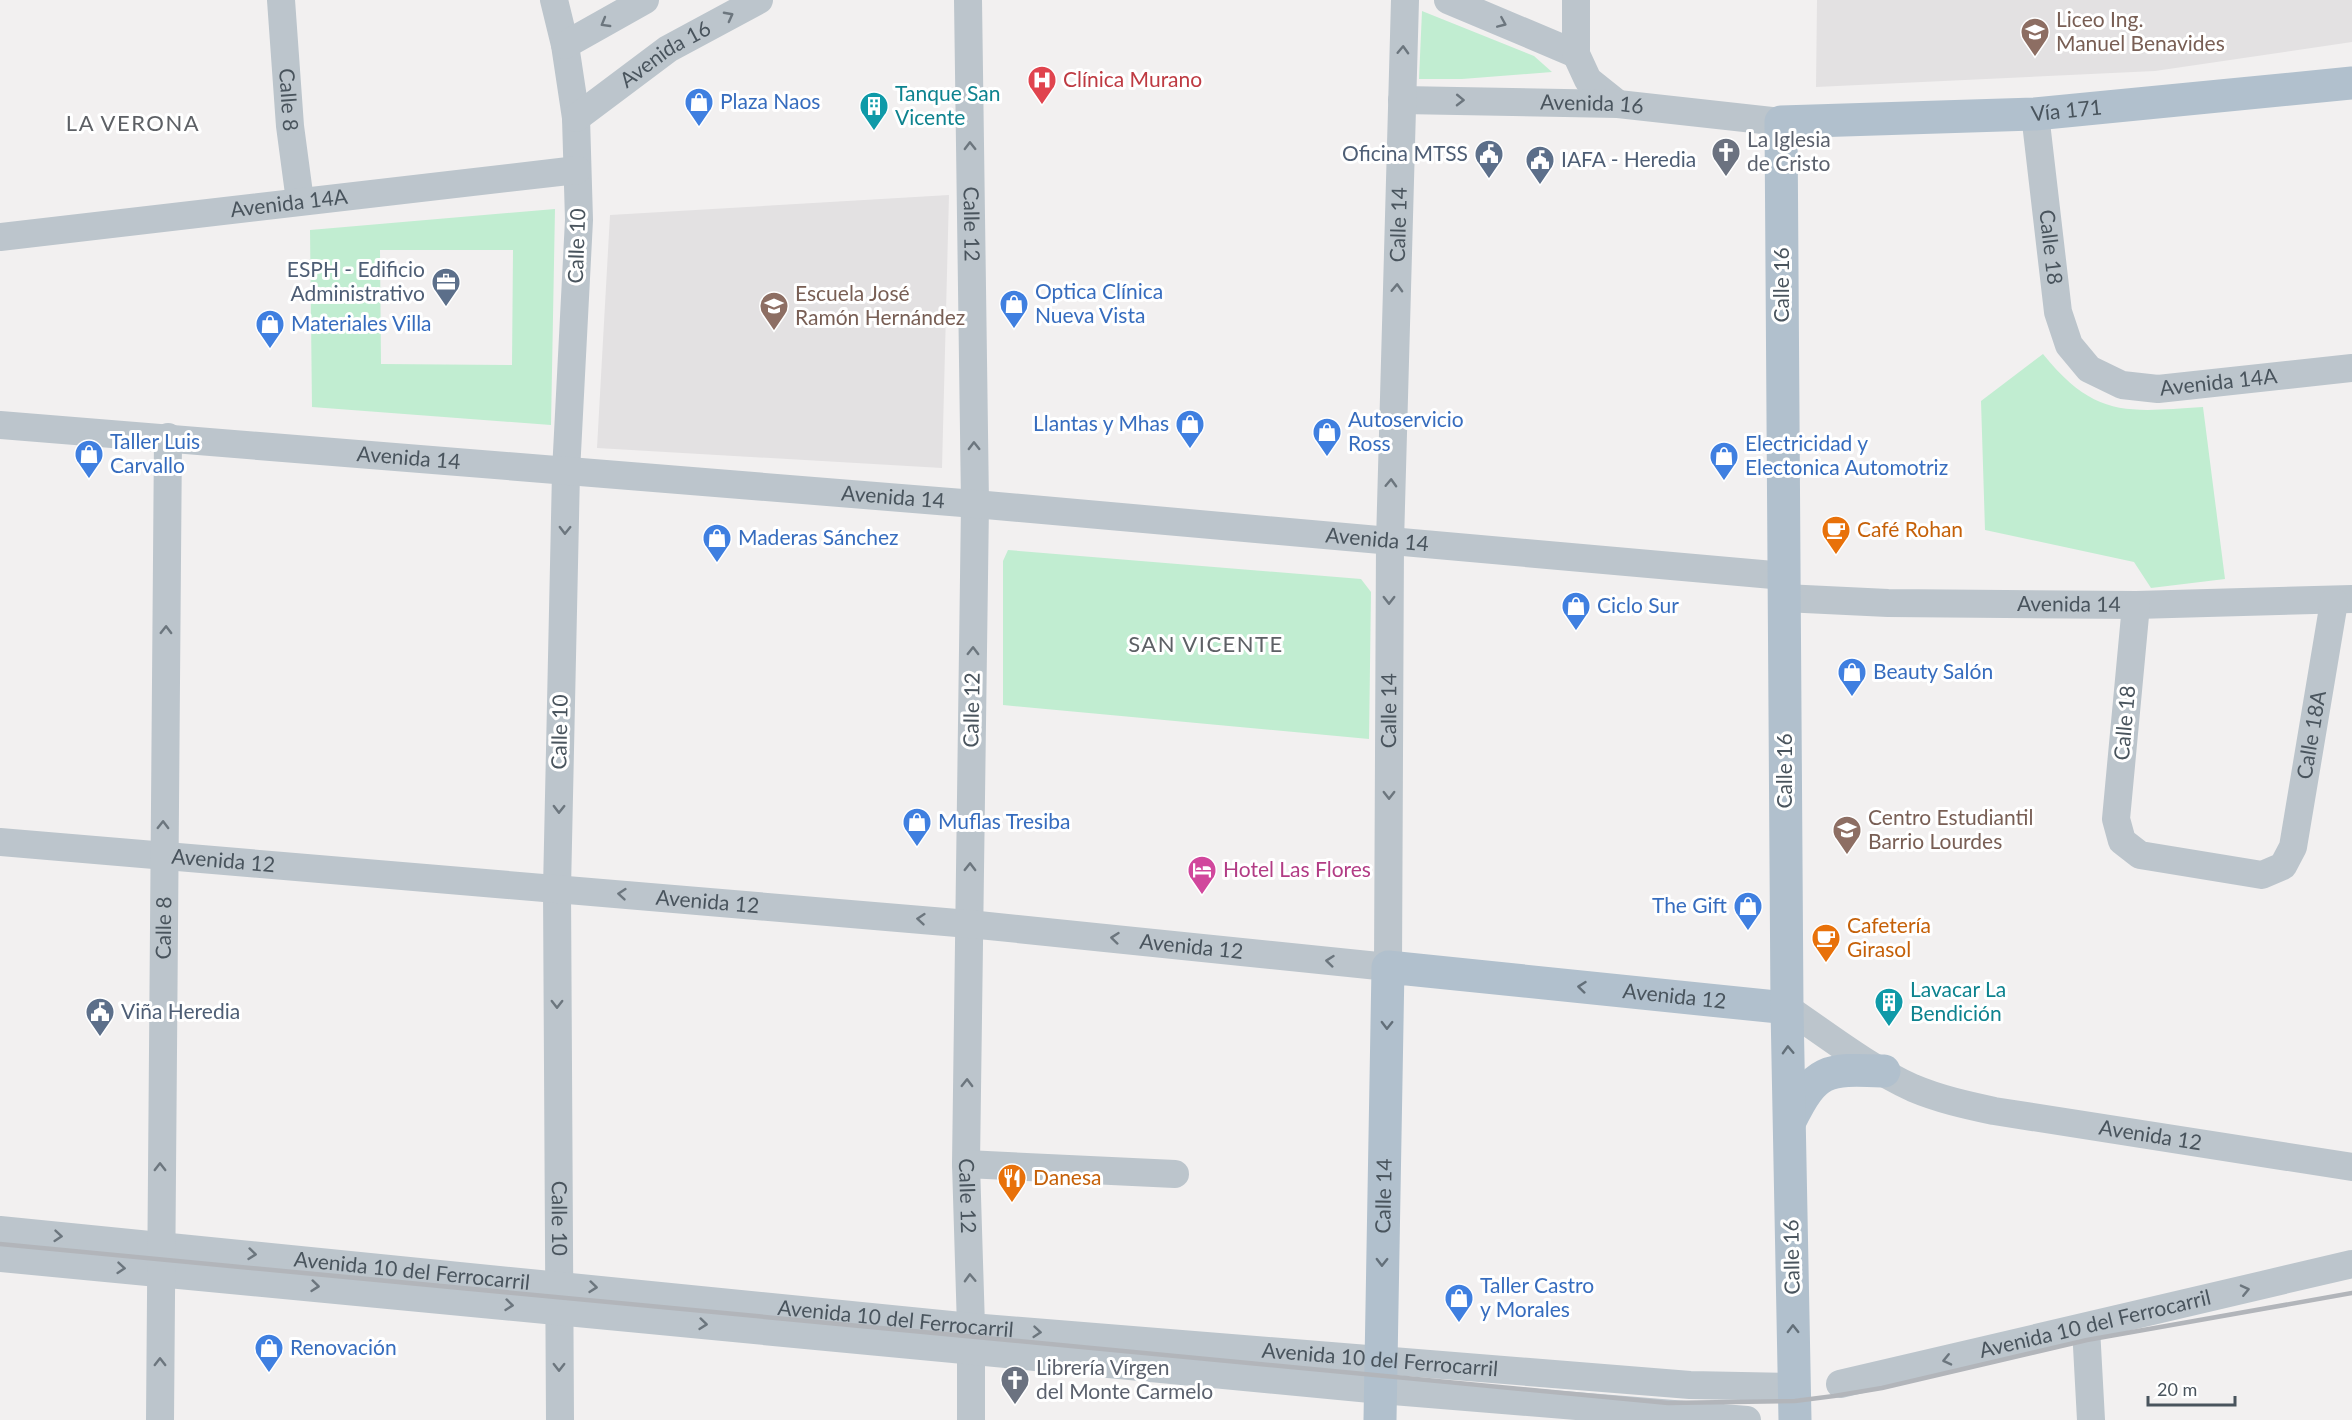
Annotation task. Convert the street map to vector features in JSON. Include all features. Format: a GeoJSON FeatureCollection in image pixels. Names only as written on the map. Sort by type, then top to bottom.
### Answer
{"type":"FeatureCollection","features":[{"type":"Feature","properties":{"kind":"main road","name":"Vía 171"},"geometry":{"type":"LineString","coordinates":[[1781,122],[2035,114],[2352,83]]}},
{"type":"Feature","properties":{"kind":"main road","name":"Calle 16"},"geometry":{"type":"LineString","coordinates":[[1781,122],[1787,1008],[1795,1420]]}},
{"type":"Feature","properties":{"kind":"main road","name":"Avenida 12"},"geometry":{"type":"LineString","coordinates":[[1388,967],[1787,1008]]}},
{"type":"Feature","properties":{"kind":"main road","name":"Calle 14"},"geometry":{"type":"LineString","coordinates":[[1380,1390],[1388,967]]}},
{"type":"Feature","properties":{"kind":"main road"},"geometry":{"type":"LineString","coordinates":[[1790,1121],[1805,1091],[1815,1080],[1831,1072],[1884,1071]]}},
{"type":"Feature","properties":{"kind":"street","name":"Calle 8"},"geometry":{"type":"LineString","coordinates":[[281,0],[290,126],[300,201]]}},
{"type":"Feature","properties":{"kind":"street","name":"Calle 10"},"geometry":{"type":"LineString","coordinates":[[554,0],[565,45],[576,117],[579,220],[566,472],[557,889],[560,1420]]}},
{"type":"Feature","properties":{"kind":"street"},"geometry":{"type":"LineString","coordinates":[[565,45],[645,0]]}},
{"type":"Feature","properties":{"kind":"street","name":"Avenida 16"},"geometry":{"type":"LineString","coordinates":[[576,117],[668,49],[759,0]]}},
{"type":"Feature","properties":{"kind":"street","name":"Calle 12"},"geometry":{"type":"LineString","coordinates":[[968,0],[975,504],[966,1164],[971,1420]]}},
{"type":"Feature","properties":{"kind":"street","name":"Calle 14"},"geometry":{"type":"LineString","coordinates":[[1388,967],[1390,542],[1405,0]]}},
{"type":"Feature","properties":{"kind":"street"},"geometry":{"type":"LineString","coordinates":[[1448,0],[1576,54]]}},
{"type":"Feature","properties":{"kind":"street"},"geometry":{"type":"LineString","coordinates":[[1576,0],[1576,54],[1588,80],[1618,104]]}},
{"type":"Feature","properties":{"kind":"street","name":"Avenida 16"},"geometry":{"type":"LineString","coordinates":[[1402,100],[1618,104],[1781,122]]}},
{"type":"Feature","properties":{"kind":"street","name":"Calle 18"},"geometry":{"type":"LineString","coordinates":[[2035,114],[2058,312],[2069,345],[2089,369]]}},
{"type":"Feature","properties":{"kind":"street","name":"Avenida 14A"},"geometry":{"type":"LineString","coordinates":[[0,237],[577,170]]}},
{"type":"Feature","properties":{"kind":"street","name":"Avenida 14A"},"geometry":{"type":"LineString","coordinates":[[2089,369],[2122,385],[2158,389],[2352,368]]}},
{"type":"Feature","properties":{"kind":"street","name":"Avenida 14"},"geometry":{"type":"LineString","coordinates":[[0,425],[975,504],[1390,542],[1784,587],[1888,603],[2136,605],[2343,601]]}},
{"type":"Feature","properties":{"kind":"street","name":"Calle 8"},"geometry":{"type":"LineString","coordinates":[[160,1420],[168,437]]}},
{"type":"Feature","properties":{"kind":"street","name":"Calle 18A"},"geometry":{"type":"LineString","coordinates":[[2122,841],[2140,855],[2262,875],[2283,866],[2293,847],[2343,601]]}},
{"type":"Feature","properties":{"kind":"street","name":"Calle 18"},"geometry":{"type":"LineString","coordinates":[[2122,841],[2116,819],[2136,605]]}},
{"type":"Feature","properties":{"kind":"street","name":"Avenida 12"},"geometry":{"type":"LineString","coordinates":[[0,842],[969,924],[1388,967]]}},
{"type":"Feature","properties":{"kind":"street","name":"Avenida 12"},"geometry":{"type":"LineString","coordinates":[[1787,1008],[1884,1071],[1912,1087],[1947,1100],[1994,1111],[2352,1167]]}},
{"type":"Feature","properties":{"kind":"street"},"geometry":{"type":"LineString","coordinates":[[966,1164],[1175,1174]]}},
{"type":"Feature","properties":{"kind":"street","name":"Avenida 10 del Ferrocarril"},"geometry":{"type":"LineString","coordinates":[[0,1230],[160,1258],[971,1339],[1380,1390],[1747,1420]]}},
{"type":"Feature","properties":{"kind":"street","name":"Avenida 10 del Ferrocarril"},"geometry":{"type":"LineString","coordinates":[[0,1258],[160,1258]]}},
{"type":"Feature","properties":{"kind":"street","name":"Avenida 10 del Ferrocarril"},"geometry":{"type":"LineString","coordinates":[[1840,1384],[2352,1264]]}},
{"type":"Feature","properties":{"kind":"street"},"geometry":{"type":"LineString","coordinates":[[2086,1328],[2091,1420]]}},
{"type":"Feature","properties":{"kind":"street","name":"Avenida 10 del Ferrocarril"},"geometry":{"type":"LineString","coordinates":[[1380,1390],[1690,1385],[1794,1387]]}},
{"type":"Feature","properties":{"kind":"shaded area","name":"Liceo Ing. Manuel Benavides"},"geometry":{"type":"Polygon","coordinates":[[[1817,0],[2352,0],[2352,42],[2155,71],[1816,87],[1817,0]]]}},
{"type":"Feature","properties":{"kind":"shaded area","name":"Escuela José Ramón Hernández"},"geometry":{"type":"Polygon","coordinates":[[[949,195],[942,468],[597,448],[610,215],[949,195]]]}},
{"type":"Feature","properties":{"kind":"green space"},"geometry":{"type":"Polygon","coordinates":[[[1422,11],[1534,56],[1552,72],[1462,79],[1419,79],[1422,11]]]}},
{"type":"Feature","properties":{"kind":"green space"},"geometry":{"type":"Polygon","coordinates":[[[555,209],[551,425],[312,407],[310,230],[555,209]],[[380,250],[381,364],[512,365],[513,250],[380,250]]]}},
{"type":"Feature","properties":{"kind":"green space"},"geometry":{"type":"Polygon","coordinates":[[[2043,354],[2079,390],[2096,400],[2114,406],[2153,410],[2203,407],[2225,579],[2151,588],[2134,562],[1985,530],[1981,401],[2043,354]]]}},
{"type":"Feature","properties":{"kind":"green space"},"geometry":{"type":"Polygon","coordinates":[[[1008,550],[1361,579],[1371,592],[1369,739],[1003,705],[1003,561],[1008,550]]]}},
{"type":"Feature","properties":{"kind":"railway"},"geometry":{"type":"LineString","coordinates":[[0,1244],[1668,1403],[1795,1401],[1834,1396],[1882,1388],[2087,1340],[2352,1293]]}},
{"type":"Feature","properties":{"kind":"place","name":"Liceo Ing. Manuel Benavides"},"geometry":{"type":"Point","coordinates":[2035,58]}},
{"type":"Feature","properties":{"kind":"place","name":"Clínica Murano"},"geometry":{"type":"Point","coordinates":[1042,106]}},
{"type":"Feature","properties":{"kind":"place","name":"Plaza Naos"},"geometry":{"type":"Point","coordinates":[699,128]}},
{"type":"Feature","properties":{"kind":"place","name":"Tanque San Vicente"},"geometry":{"type":"Point","coordinates":[874,132]}},
{"type":"Feature","properties":{"kind":"place","name":"La Iglesia de Cristo"},"geometry":{"type":"Point","coordinates":[1726,178]}},
{"type":"Feature","properties":{"kind":"place","name":"Oficina MTSS"},"geometry":{"type":"Point","coordinates":[1489,180]}},
{"type":"Feature","properties":{"kind":"place","name":"IAFA - Heredia"},"geometry":{"type":"Point","coordinates":[1540,186]}},
{"type":"Feature","properties":{"kind":"place","name":"ESPH - Edificio Administrativo"},"geometry":{"type":"Point","coordinates":[446,308]}},
{"type":"Feature","properties":{"kind":"place","name":"Optica Clínica Nueva Vista"},"geometry":{"type":"Point","coordinates":[1014,330]}},
{"type":"Feature","properties":{"kind":"place","name":"Escuela José Ramón Hernández"},"geometry":{"type":"Point","coordinates":[774,332]}},
{"type":"Feature","properties":{"kind":"place","name":"Materiales Villa"},"geometry":{"type":"Point","coordinates":[270,350]}},
{"type":"Feature","properties":{"kind":"place","name":"Llantas y Mhas"},"geometry":{"type":"Point","coordinates":[1190,450]}},
{"type":"Feature","properties":{"kind":"place","name":"Autoservicio Ross"},"geometry":{"type":"Point","coordinates":[1327,458]}},
{"type":"Feature","properties":{"kind":"place","name":"Taller Luis Carvallo"},"geometry":{"type":"Point","coordinates":[89,480]}},
{"type":"Feature","properties":{"kind":"place","name":"Electricidad y Electonica Automotriz"},"geometry":{"type":"Point","coordinates":[1724,482]}},
{"type":"Feature","properties":{"kind":"place","name":"Café Rohan"},"geometry":{"type":"Point","coordinates":[1836,556]}},
{"type":"Feature","properties":{"kind":"place","name":"Maderas Sánchez"},"geometry":{"type":"Point","coordinates":[717,564]}},
{"type":"Feature","properties":{"kind":"place","name":"Ciclo Sur"},"geometry":{"type":"Point","coordinates":[1576,632]}},
{"type":"Feature","properties":{"kind":"place","name":"Beauty Salón"},"geometry":{"type":"Point","coordinates":[1852,698]}},
{"type":"Feature","properties":{"kind":"place","name":"Muflas Tresiba"},"geometry":{"type":"Point","coordinates":[917,848]}},
{"type":"Feature","properties":{"kind":"place","name":"Centro Estudiantil Barrio Lourdes"},"geometry":{"type":"Point","coordinates":[1847,856]}},
{"type":"Feature","properties":{"kind":"place","name":"Hotel Las Flores"},"geometry":{"type":"Point","coordinates":[1202,896]}},
{"type":"Feature","properties":{"kind":"place","name":"The Gift"},"geometry":{"type":"Point","coordinates":[1748,932]}},
{"type":"Feature","properties":{"kind":"place","name":"Cafetería Girasol"},"geometry":{"type":"Point","coordinates":[1826,964]}},
{"type":"Feature","properties":{"kind":"place","name":"Lavacar La Bendición"},"geometry":{"type":"Point","coordinates":[1889,1028]}},
{"type":"Feature","properties":{"kind":"place","name":"Viña Heredia"},"geometry":{"type":"Point","coordinates":[100,1038]}},
{"type":"Feature","properties":{"kind":"place","name":"Danesa"},"geometry":{"type":"Point","coordinates":[1012,1204]}},
{"type":"Feature","properties":{"kind":"place","name":"Taller Castro y Morales"},"geometry":{"type":"Point","coordinates":[1459,1324]}},
{"type":"Feature","properties":{"kind":"place","name":"Renovación"},"geometry":{"type":"Point","coordinates":[269,1374]}},
{"type":"Feature","properties":{"kind":"place","name":"Librería Vírgen del Monte Carmelo"},"geometry":{"type":"Point","coordinates":[1015,1406]}},
{"type":"Feature","properties":{"kind":"district","name":"LA VERONA"},"geometry":{"type":"Point","coordinates":[133,123]}},
{"type":"Feature","properties":{"kind":"district","name":"SAN VICENTE"},"geometry":{"type":"Point","coordinates":[1206,644]}}]}
